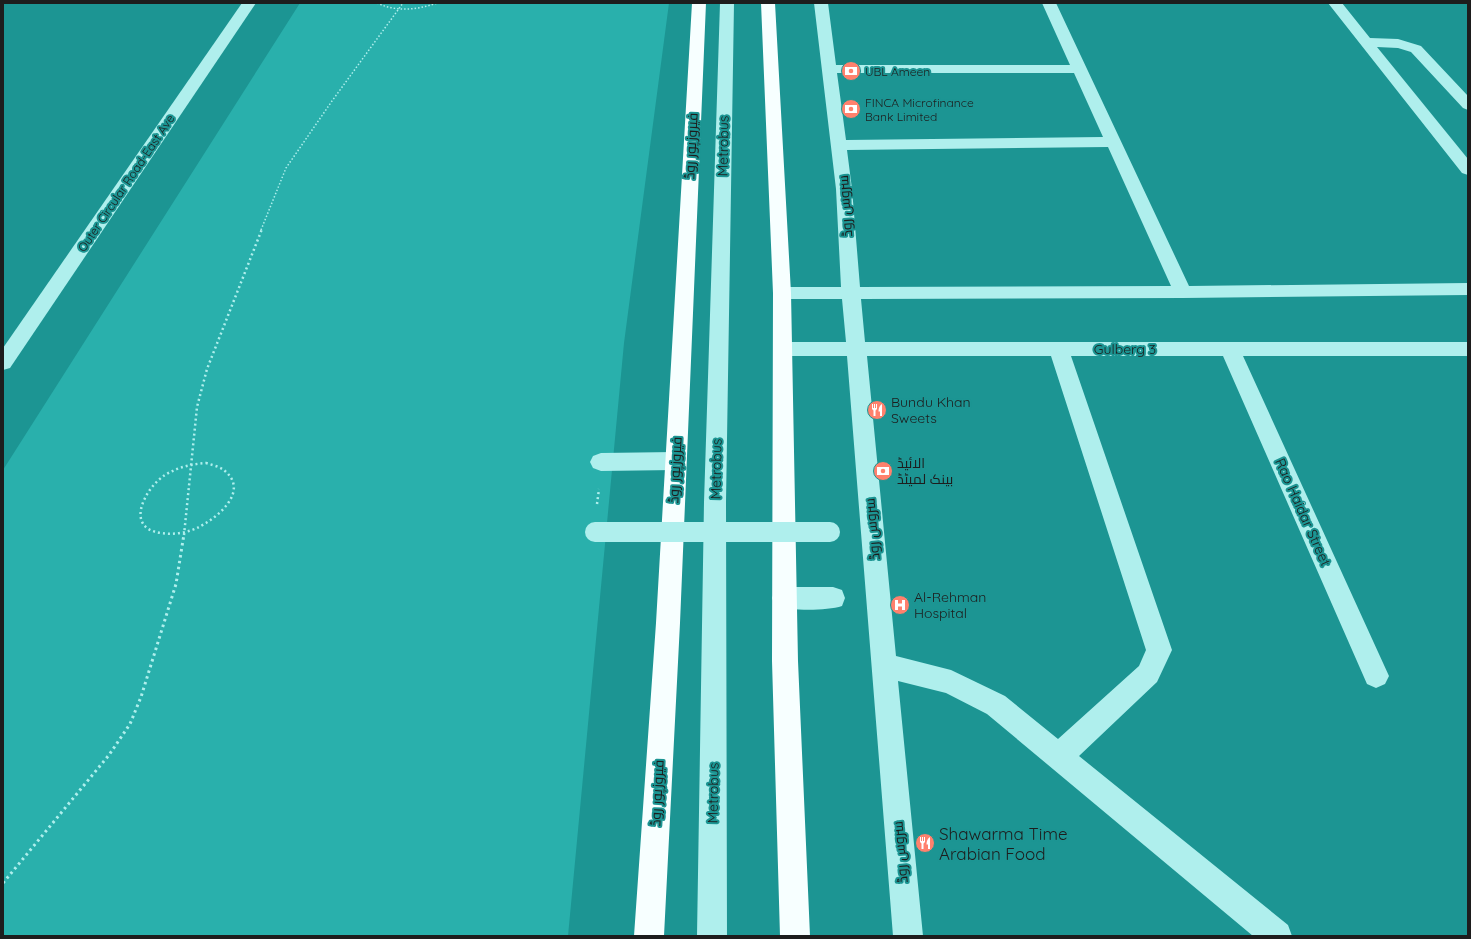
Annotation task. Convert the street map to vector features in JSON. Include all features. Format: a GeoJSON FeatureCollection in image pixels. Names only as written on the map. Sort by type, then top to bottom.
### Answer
{"type":"FeatureCollection","features":[{"type":"Feature","properties":{"kind":"main road","name":"فیروزپور روڈ"},"geometry":{"type":"LineString","coordinates":[[649,936],[668,623],[699,3]]}},
{"type":"Feature","properties":{"kind":"main road"},"geometry":{"type":"LineString","coordinates":[[768,3],[782,293],[784,661],[795,936]]}},
{"type":"Feature","properties":{"kind":"street","name":"Outer Circular Road-East Ave"},"geometry":{"type":"LineString","coordinates":[[3,363],[249,3]]}},
{"type":"Feature","properties":{"kind":"street","name":"Metrobus"},"geometry":{"type":"LineString","coordinates":[[712,936],[716,494],[727,3]]}},
{"type":"Feature","properties":{"kind":"street","name":"سروس روڈ"},"geometry":{"type":"LineString","coordinates":[[821,3],[844,189],[851,293],[908,936]]}},
{"type":"Feature","properties":{"kind":"street"},"geometry":{"type":"LineString","coordinates":[[1049,3],[1183,292]]}},
{"type":"Feature","properties":{"kind":"street"},"geometry":{"type":"LineString","coordinates":[[1335,3],[1468,170]]}},
{"type":"Feature","properties":{"kind":"street"},"geometry":{"type":"LineString","coordinates":[[1366,42],[1398,43],[1416,49],[1468,105]]}},
{"type":"Feature","properties":{"kind":"street"},"geometry":{"type":"LineString","coordinates":[[829,69],[1079,69]]}},
{"type":"Feature","properties":{"kind":"street"},"geometry":{"type":"LineString","coordinates":[[839,145],[1113,142]]}},
{"type":"Feature","properties":{"kind":"street"},"geometry":{"type":"LineString","coordinates":[[782,293],[1183,292],[1468,289]]}},
{"type":"Feature","properties":{"kind":"street","name":"Gulberg 3"},"geometry":{"type":"LineString","coordinates":[[783,349],[1468,349]]}},
{"type":"Feature","properties":{"kind":"street"},"geometry":{"type":"LineString","coordinates":[[1059,349],[1158,650],[1148,674],[1059,757]]}},
{"type":"Feature","properties":{"kind":"street","name":"Rao Haidar Street"},"geometry":{"type":"LineString","coordinates":[[1230,349],[1376,676]]}},
{"type":"Feature","properties":{"kind":"street"},"geometry":{"type":"LineString","coordinates":[[601,462],[676,460]]}},
{"type":"Feature","properties":{"kind":"street"},"geometry":{"type":"LineString","coordinates":[[595,532],[830,532]]}},
{"type":"Feature","properties":{"kind":"street"},"geometry":{"type":"LineString","coordinates":[[784,598],[833,598]]}},
{"type":"Feature","properties":{"kind":"street"},"geometry":{"type":"LineString","coordinates":[[884,665],[951,682],[996,705],[1277,936]]}},
{"type":"Feature","properties":{"kind":"path"},"geometry":{"type":"LineString","coordinates":[[376,3],[399,9],[423,7],[437,3]]}},
{"type":"Feature","properties":{"kind":"path"},"geometry":{"type":"LineString","coordinates":[[3,883],[109,755],[130,724],[141,697],[176,584],[184,534],[197,407],[208,369],[225,322],[286,168],[332,101],[403,3]]}},
{"type":"Feature","properties":{"kind":"path"},"geometry":{"type":"LineString","coordinates":[[595,532],[601,462]]}},
{"type":"Feature","properties":{"kind":"path"},"geometry":{"type":"LineString","coordinates":[[206,463],[220,466],[229,473],[234,482],[233,494],[227,507],[216,518],[201,528],[184,534],[168,535],[153,532],[144,524],[140,513],[141,501],[148,489],[160,478],[175,470],[191,464],[206,463]]}},
{"type":"Feature","properties":{"kind":"green space"},"geometry":{"type":"Polygon","coordinates":[[[300,3],[669,3],[624,343],[568,936],[3,936],[3,470],[300,3]]]}},
{"type":"Feature","properties":{"kind":"place","name":"UBL Ameen"},"geometry":{"type":"Point","coordinates":[851,71]}},
{"type":"Feature","properties":{"kind":"place","name":"FINCA Microfinance Bank Limited"},"geometry":{"type":"Point","coordinates":[851,109]}},
{"type":"Feature","properties":{"kind":"place","name":"Bundu Khan Sweets"},"geometry":{"type":"Point","coordinates":[877,410]}},
{"type":"Feature","properties":{"kind":"place","name":"الائیڈ بینک لمیٹڈ"},"geometry":{"type":"Point","coordinates":[883,471]}},
{"type":"Feature","properties":{"kind":"place","name":"Al-Rehman Hospital"},"geometry":{"type":"Point","coordinates":[900,605]}},
{"type":"Feature","properties":{"kind":"place","name":"Shawarma Time Arabian Food"},"geometry":{"type":"Point","coordinates":[925,843]}}]}
